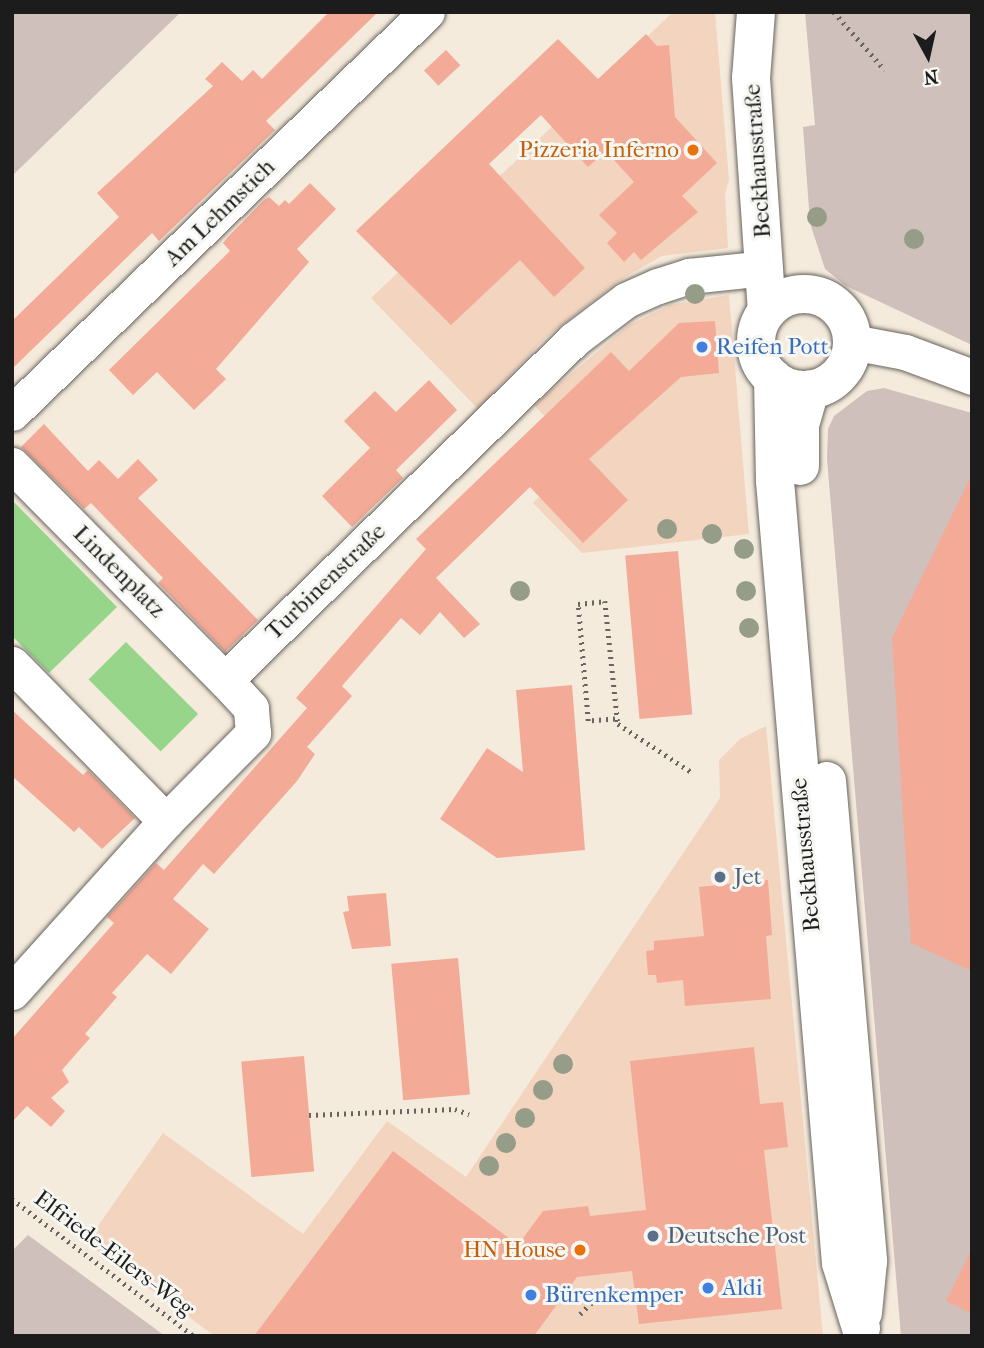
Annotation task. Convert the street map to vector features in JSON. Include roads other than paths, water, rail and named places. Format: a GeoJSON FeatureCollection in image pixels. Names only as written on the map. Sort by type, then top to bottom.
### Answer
{"type":"FeatureCollection","features":[{"type":"Feature","properties":{"kind":"main road","name":"Beckhausstraße"},"geometry":{"type":"LineString","coordinates":[[758,12],[751,78],[767,310]]}},
{"type":"Feature","properties":{"kind":"main road","name":"Beckhausstraße"},"geometry":{"type":"LineString","coordinates":[[758,12],[776,75],[786,229],[801,293]]}},
{"type":"Feature","properties":{"kind":"main road"},"geometry":{"type":"LineString","coordinates":[[801,293],[817,295],[841,312],[852,342],[842,371],[810,389],[788,387],[773,378],[759,359],[756,344],[767,310],[787,296],[801,293]]}},
{"type":"Feature","properties":{"kind":"main road","name":"Beckhausstraße"},"geometry":{"type":"LineString","coordinates":[[773,378],[775,481],[841,1263],[862,1332]]}},
{"type":"Feature","properties":{"kind":"main road","name":"Beckhausstraße"},"geometry":{"type":"LineString","coordinates":[[810,389],[800,425],[800,461],[868,1261],[862,1332]]}},
{"type":"Feature","properties":{"kind":"street","name":"Am Lehmstich"},"geometry":{"type":"LineString","coordinates":[[12,413],[427,12]]}},
{"type":"Feature","properties":{"kind":"street","name":"Turbinenstraße"},"geometry":{"type":"LineString","coordinates":[[225,680],[599,319],[626,300],[689,276],[765,268]]}},
{"type":"Feature","properties":{"kind":"street"},"geometry":{"type":"LineString","coordinates":[[852,342],[905,352],[972,377]]}},
{"type":"Feature","properties":{"kind":"street","name":"Lindenplatz"},"geometry":{"type":"LineString","coordinates":[[12,464],[225,680]]}},
{"type":"Feature","properties":{"kind":"street"},"geometry":{"type":"LineString","coordinates":[[12,664],[166,821]]}},
{"type":"Feature","properties":{"kind":"street"},"geometry":{"type":"LineString","coordinates":[[12,992],[166,821],[253,733],[251,708],[225,680]]}},
{"type":"Feature","properties":{"kind":"place","name":"Pizzeria Inferno"},"geometry":{"type":"Point","coordinates":[693,150]}},
{"type":"Feature","properties":{"kind":"place","name":"Reifen Pott"},"geometry":{"type":"Point","coordinates":[702,347]}},
{"type":"Feature","properties":{"kind":"place","name":"Jet"},"geometry":{"type":"Point","coordinates":[720,877]}},
{"type":"Feature","properties":{"kind":"place","name":"Deutsche Post"},"geometry":{"type":"Point","coordinates":[653,1236]}},
{"type":"Feature","properties":{"kind":"place","name":"HN House"},"geometry":{"type":"Point","coordinates":[580,1250]}},
{"type":"Feature","properties":{"kind":"place","name":"Aldi"},"geometry":{"type":"Point","coordinates":[708,1288]}},
{"type":"Feature","properties":{"kind":"place","name":"Bürenkemper"},"geometry":{"type":"Point","coordinates":[531,1295]}}]}
